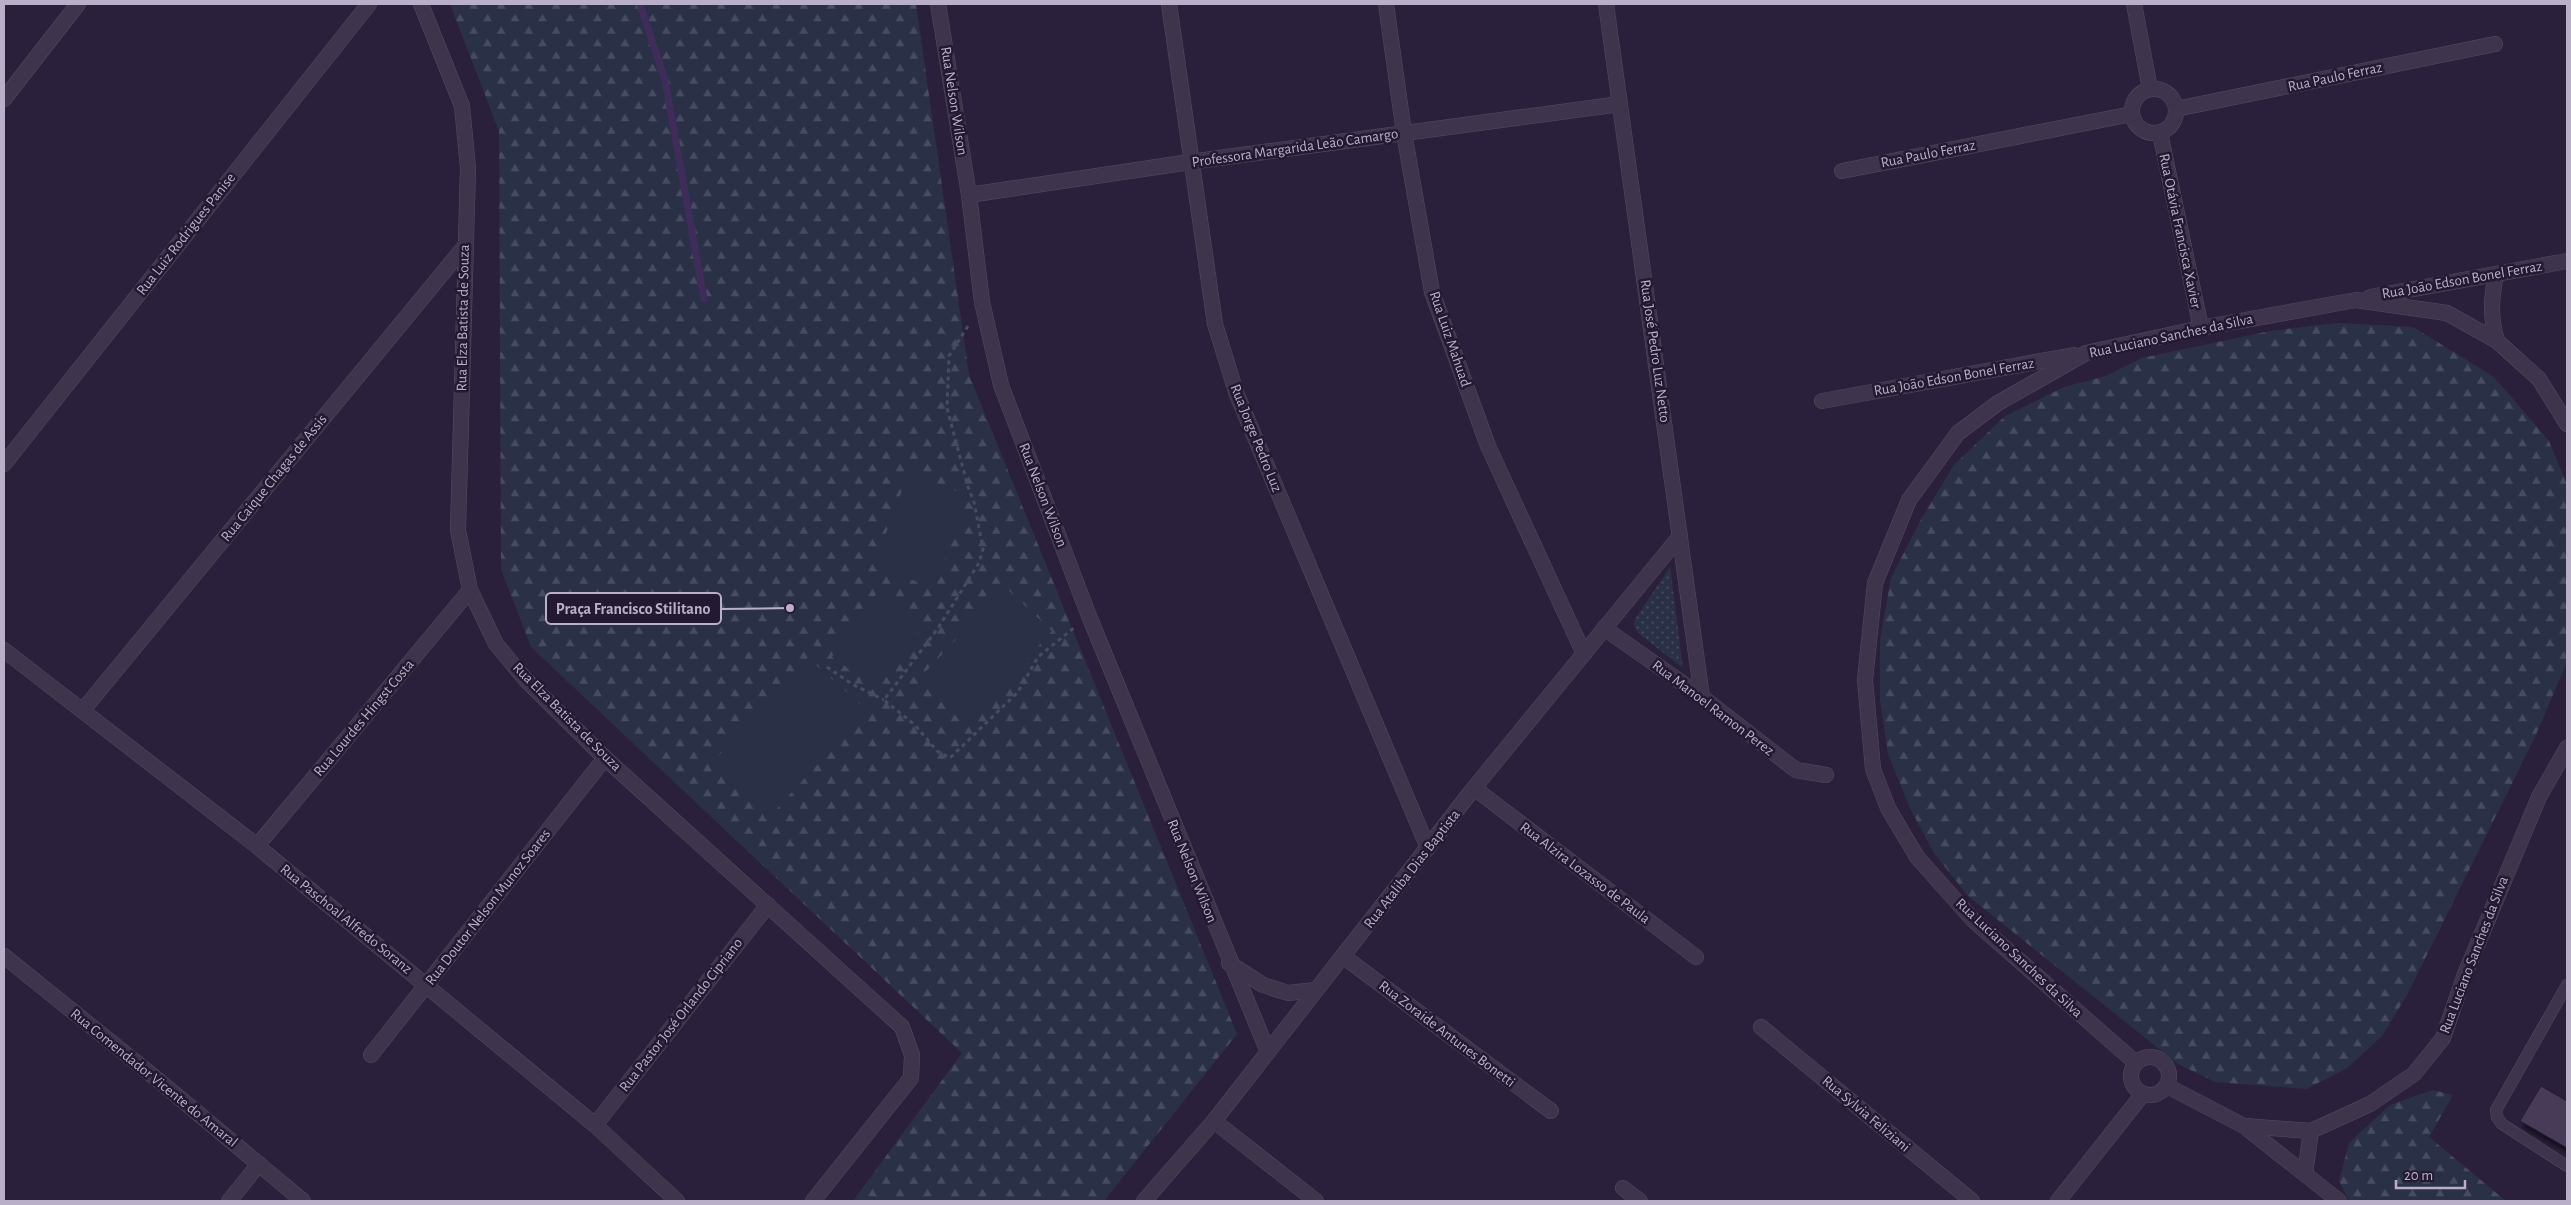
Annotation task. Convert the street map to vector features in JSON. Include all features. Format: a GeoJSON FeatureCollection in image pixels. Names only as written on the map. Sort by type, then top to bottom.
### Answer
{"type":"FeatureCollection","features":[{"type":"Feature","properties":{"kind":"street"},"geometry":{"type":"LineString","coordinates":[[4,99],[78,4]]}},
{"type":"Feature","properties":{"kind":"street","name":"Rua Luiz Rodrigues Panise"},"geometry":{"type":"LineString","coordinates":[[4,464],[369,4]]}},
{"type":"Feature","properties":{"kind":"street","name":"Rua Elza Batista de Souza"},"geometry":{"type":"LineString","coordinates":[[421,4],[462,106],[468,168],[458,530],[470,590],[496,644],[526,680],[605,758],[902,1027],[912,1055],[911,1078],[813,1201]]}},
{"type":"Feature","properties":{"kind":"street","name":"Rua Nelson Wilson"},"geometry":{"type":"LineString","coordinates":[[938,4],[969,195],[982,302],[1001,384],[1089,616],[1229,962],[1268,1052]]}},
{"type":"Feature","properties":{"kind":"street","name":"Rua Jorge Pedro Luz"},"geometry":{"type":"LineString","coordinates":[[1169,4],[1190,162],[1216,324],[1236,395],[1428,848]]}},
{"type":"Feature","properties":{"kind":"street","name":"Rua Luiz Mahuad"},"geometry":{"type":"LineString","coordinates":[[1386,4],[1404,133],[1432,292],[1488,446],[1584,654]]}},
{"type":"Feature","properties":{"kind":"street","name":"Rua José Pedro Luz Netto"},"geometry":{"type":"LineString","coordinates":[[1606,4],[1702,698]]}},
{"type":"Feature","properties":{"kind":"street"},"geometry":{"type":"LineString","coordinates":[[2134,4],[2150,89]]}},
{"type":"Feature","properties":{"kind":"street","name":"Rua Paulo Ferraz"},"geometry":{"type":"LineString","coordinates":[[2176,109],[2495,44]]}},
{"type":"Feature","properties":{"kind":"street"},"geometry":{"type":"LineString","coordinates":[[2150,89],[2164,91],[2170,96],[2176,109],[2170,126],[2160,133],[2145,132],[2138,128],[2132,114],[2134,101],[2144,91],[2150,89]]}},
{"type":"Feature","properties":{"kind":"street","name":"Professora Margarida Leão Camargo"},"geometry":{"type":"LineString","coordinates":[[969,195],[1190,162],[1620,104]]}},
{"type":"Feature","properties":{"kind":"street","name":"Rua Paulo Ferraz"},"geometry":{"type":"LineString","coordinates":[[1842,171],[2132,114]]}},
{"type":"Feature","properties":{"kind":"street","name":"Rua Otávia Francisca Xavier"},"geometry":{"type":"LineString","coordinates":[[2160,133],[2201,328]]}},
{"type":"Feature","properties":{"kind":"street","name":"Rua Caique Chagas de Assis"},"geometry":{"type":"LineString","coordinates":[[83,710],[465,246]]}},
{"type":"Feature","properties":{"kind":"street","name":"Rua João Edson Bonel Ferraz"},"geometry":{"type":"LineString","coordinates":[[2356,300],[2567,261]]}},
{"type":"Feature","properties":{"kind":"street"},"geometry":{"type":"LineString","coordinates":[[2496,275],[2490,303],[2491,321],[2497,341]]}},
{"type":"Feature","properties":{"kind":"street","name":"Rua Luciano Sanches da Silva"},"geometry":{"type":"LineString","coordinates":[[2136,1063],[1973,920],[1917,856],[1888,808],[1873,769],[1865,680],[1876,583],[1909,500],[1958,433],[1998,403],[2086,353],[2201,328],[2356,300],[2447,313],[2497,341],[2539,379],[2567,424]]}},
{"type":"Feature","properties":{"kind":"street","name":"Rua João Edson Bonel Ferraz"},"geometry":{"type":"LineString","coordinates":[[1822,401],[2086,353]]}},
{"type":"Feature","properties":{"kind":"street","name":"Rua Ataliba Dias Baptista"},"geometry":{"type":"LineString","coordinates":[[1144,1201],[1214,1121],[1344,957],[1474,788],[1680,536]]}},
{"type":"Feature","properties":{"kind":"street","name":"Rua Lourdes Hingst Costa"},"geometry":{"type":"LineString","coordinates":[[258,846],[470,590]]}},
{"type":"Feature","properties":{"kind":"street","name":"Rua Manoel Ramon Perez"},"geometry":{"type":"LineString","coordinates":[[1604,628],[1702,698],[1796,770],[1826,775]]}},
{"type":"Feature","properties":{"kind":"street","name":"Rua Paschoal Alfredo Soranz"},"geometry":{"type":"LineString","coordinates":[[4,650],[258,846],[595,1125],[676,1201]]}},
{"type":"Feature","properties":{"kind":"street","name":"Rua Luciano Sanches da Silva"},"geometry":{"type":"LineString","coordinates":[[2167,1086],[2244,1126],[2311,1131],[2370,1104],[2414,1074],[2443,1038],[2465,974],[2532,813],[2567,748]]}},
{"type":"Feature","properties":{"kind":"street","name":"Rua Doutor Nelson Munoz Soares"},"geometry":{"type":"LineString","coordinates":[[371,1055],[605,758]]}},
{"type":"Feature","properties":{"kind":"street","name":"Rua Alzira Lozasso de Paula"},"geometry":{"type":"LineString","coordinates":[[1474,788],[1696,957]]}},
{"type":"Feature","properties":{"kind":"street","name":"Rua Pastor José Orlando Cipriano"},"geometry":{"type":"LineString","coordinates":[[595,1125],[768,905]]}},
{"type":"Feature","properties":{"kind":"street","name":"Rua Comendador Vicente do Amaral"},"geometry":{"type":"LineString","coordinates":[[4,956],[158,1080],[303,1201]]}},
{"type":"Feature","properties":{"kind":"street","name":"Rua Zoraide Antunes Bonetti"},"geometry":{"type":"LineString","coordinates":[[1344,957],[1551,1111]]}},
{"type":"Feature","properties":{"kind":"street"},"geometry":{"type":"LineString","coordinates":[[1229,962],[1263,985],[1288,993],[1316,990]]}},
{"type":"Feature","properties":{"kind":"street","name":"Rua Sylvia Feliziani"},"geometry":{"type":"LineString","coordinates":[[1761,1027],[1972,1201]]}},
{"type":"Feature","properties":{"kind":"street"},"geometry":{"type":"LineString","coordinates":[[2150,1057],[2164,1062],[2169,1076],[2167,1086],[2158,1094],[2143,1094],[2133,1084],[2132,1069],[2136,1063],[2150,1057]]}},
{"type":"Feature","properties":{"kind":"street"},"geometry":{"type":"LineString","coordinates":[[2058,1201],[2143,1094]]}},
{"type":"Feature","properties":{"kind":"street"},"geometry":{"type":"LineString","coordinates":[[1214,1121],[1316,1201]]}},
{"type":"Feature","properties":{"kind":"street"},"geometry":{"type":"LineString","coordinates":[[2244,1126],[2339,1201]]}},
{"type":"Feature","properties":{"kind":"street"},"geometry":{"type":"LineString","coordinates":[[2305,1174],[2311,1131]]}},
{"type":"Feature","properties":{"kind":"street"},"geometry":{"type":"LineString","coordinates":[[229,1201],[259,1164]]}},
{"type":"Feature","properties":{"kind":"street"},"geometry":{"type":"LineString","coordinates":[[1623,1188],[1640,1201]]}},
{"type":"Feature","properties":{"kind":"lane"},"geometry":{"type":"LineString","coordinates":[[2567,985],[2496,1110],[2497,1118],[2502,1124],[2567,1166]]}},
{"type":"Feature","properties":{"kind":"path"},"geometry":{"type":"LineString","coordinates":[[884,700],[938,628],[979,563],[983,549],[974,502],[968,487],[947,408],[949,356],[982,302]]}},
{"type":"Feature","properties":{"kind":"path"},"geometry":{"type":"LineString","coordinates":[[827,667],[852,684],[884,700],[914,724],[937,751],[950,758],[1018,692],[1038,658],[1089,616]]}},
{"type":"Feature","properties":{"kind":"green space"},"geometry":{"type":"Polygon","coordinates":[[[450,4],[916,4],[969,375],[1237,1034],[1104,1201],[853,1201],[962,1053],[531,647],[501,569],[499,131],[450,4]]]}},
{"type":"Feature","properties":{"kind":"green space"},"geometry":{"type":"Polygon","coordinates":[[[2338,323],[2413,327],[2494,377],[2549,441],[2567,485],[2567,662],[2534,739],[2407,995],[2382,1036],[2347,1068],[2306,1089],[2215,1082],[2178,1064],[1968,896],[1934,853],[1910,808],[1888,754],[1880,699],[1880,640],[1891,578],[1920,521],[1954,465],[2004,417],[2064,387],[2106,376],[2142,358],[2270,331],[2338,323]]]}},
{"type":"Feature","properties":{"kind":"green space"},"geometry":{"type":"Polygon","coordinates":[[[909,472],[969,496],[933,588],[874,565],[909,472]]]}},
{"type":"Feature","properties":{"kind":"green space"},"geometry":{"type":"Polygon","coordinates":[[[1670,567],[1683,668],[1638,633],[1634,625],[1635,619],[1670,567]]]}},
{"type":"Feature","properties":{"kind":"green space"},"geometry":{"type":"Polygon","coordinates":[[[1005,587],[1052,631],[966,725],[918,680],[1005,587]]]}},
{"type":"Feature","properties":{"kind":"green space"},"geometry":{"type":"Polygon","coordinates":[[[878,592],[923,625],[878,689],[832,657],[878,592]]]}},
{"type":"Feature","properties":{"kind":"green space"},"geometry":{"type":"Polygon","coordinates":[[[808,658],[867,710],[772,814],[714,761],[808,658]]]}},
{"type":"Feature","properties":{"kind":"green space"},"geometry":{"type":"Polygon","coordinates":[[[2433,1090],[2453,1095],[2429,1137],[2506,1201],[2349,1201],[2339,1181],[2349,1143],[2390,1105],[2433,1090]]]}},
{"type":"Feature","properties":{"kind":"building"},"geometry":{"type":"Polygon","coordinates":[[[2541,1086],[2567,1101],[2567,1148],[2520,1121],[2541,1086]]]}},
{"type":"Feature","properties":{"kind":"waterway"},"geometry":{"type":"LineString","coordinates":[[640,4],[665,80],[704,299]]}},
{"type":"Feature","properties":{"kind":"place","name":"Praça Francisco Stilitano"},"geometry":{"type":"Point","coordinates":[790,608]}}]}
